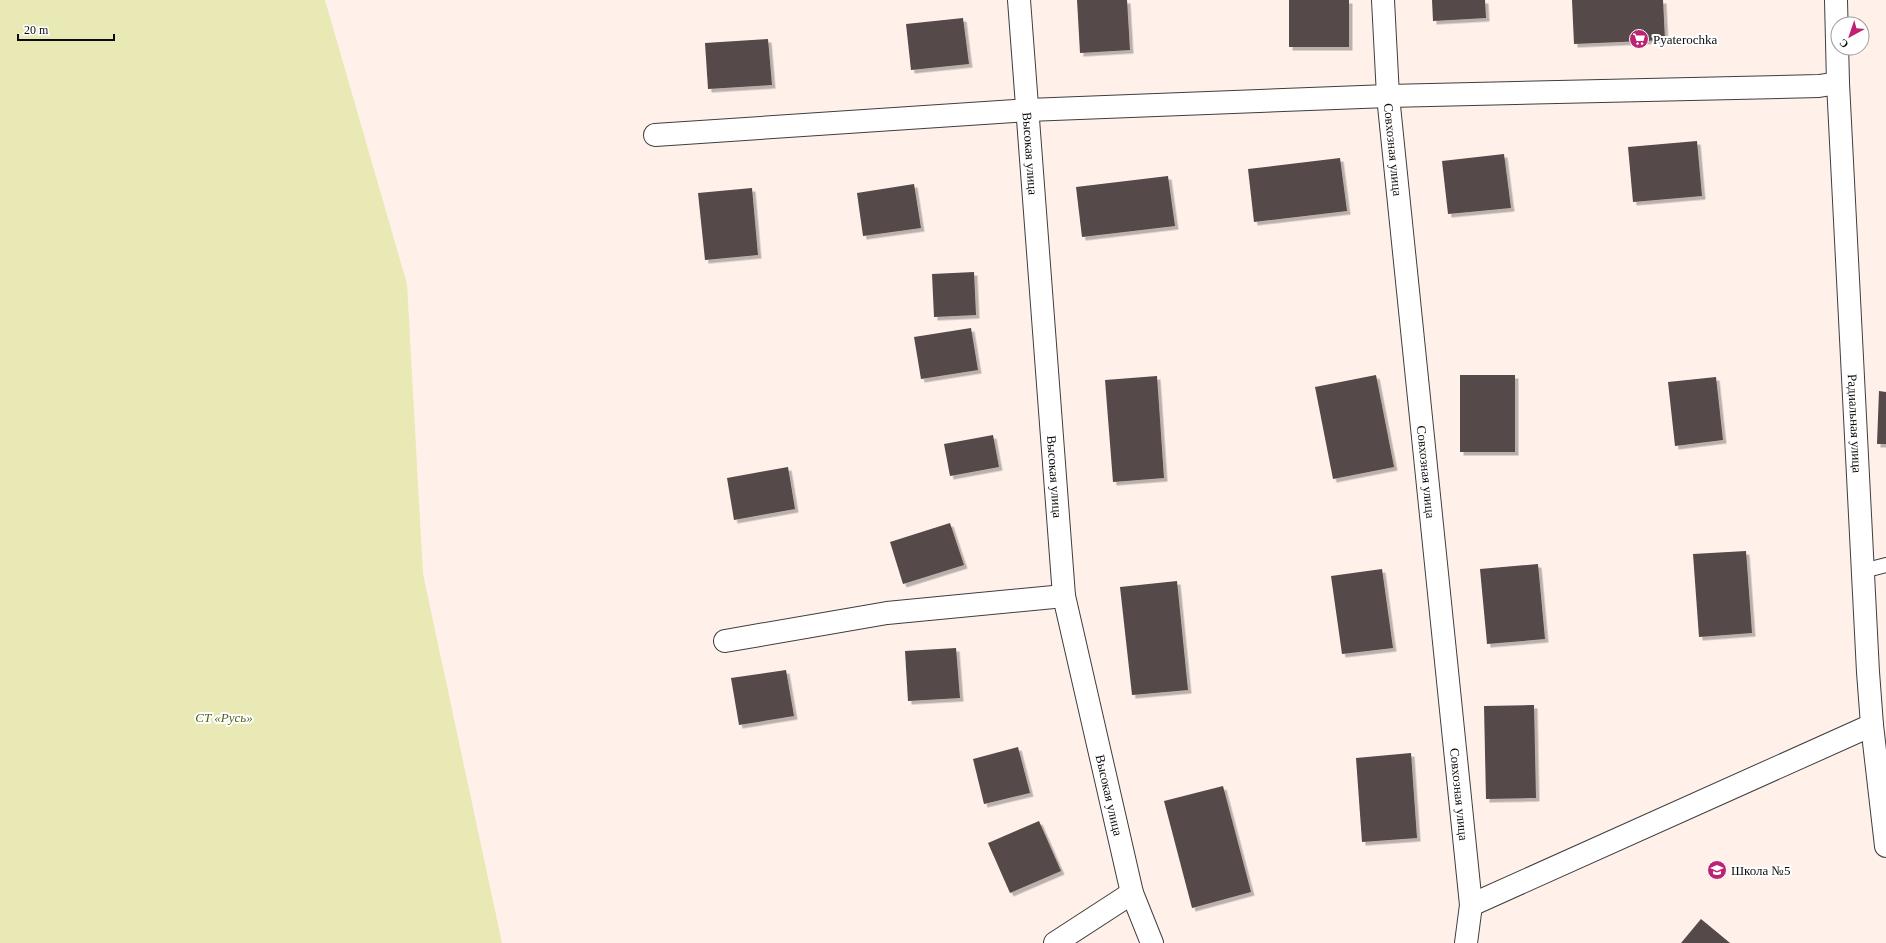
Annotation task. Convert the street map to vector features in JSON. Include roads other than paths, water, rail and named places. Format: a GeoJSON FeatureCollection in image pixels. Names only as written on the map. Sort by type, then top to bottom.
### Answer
{"type":"FeatureCollection","features":[{"type":"Feature","properties":{"kind":"street","name":"Высокая улица"},"geometry":{"type":"LineString","coordinates":[[1019,0],[1064,596],[1132,893],[1152,943]]}},
{"type":"Feature","properties":{"kind":"street","name":"Совхозная улица"},"geometry":{"type":"LineString","coordinates":[[1383,0],[1388,96],[1471,905],[1466,943]]}},
{"type":"Feature","properties":{"kind":"street","name":"Радиальная улица"},"geometry":{"type":"LineString","coordinates":[[1836,0],[1838,84],[1872,725],[1886,846]]}},
{"type":"Feature","properties":{"kind":"street"},"geometry":{"type":"LineString","coordinates":[[655,135],[1028,110],[1388,96],[1819,86],[1838,84]]}},
{"type":"Feature","properties":{"kind":"street"},"geometry":{"type":"LineString","coordinates":[[725,641],[888,614],[1064,596]]}},
{"type":"Feature","properties":{"kind":"street"},"geometry":{"type":"LineString","coordinates":[[1471,905],[1872,725]]}},
{"type":"Feature","properties":{"kind":"street"},"geometry":{"type":"LineString","coordinates":[[1055,943],[1132,893]]}},
{"type":"Feature","properties":{"kind":"lane"},"geometry":{"type":"LineString","coordinates":[[1863,571],[1886,565]]}},
{"type":"Feature","properties":{"kind":"place","name":"Pyaterochka"},"geometry":{"type":"Point","coordinates":[1639,39]}},
{"type":"Feature","properties":{"kind":"place","name":"Школа №5"},"geometry":{"type":"Point","coordinates":[1717,870]}},
{"type":"Feature","properties":{"kind":"park label","name":"СТ «Русь»"},"geometry":{"type":"Point","coordinates":[224,717]}}]}
